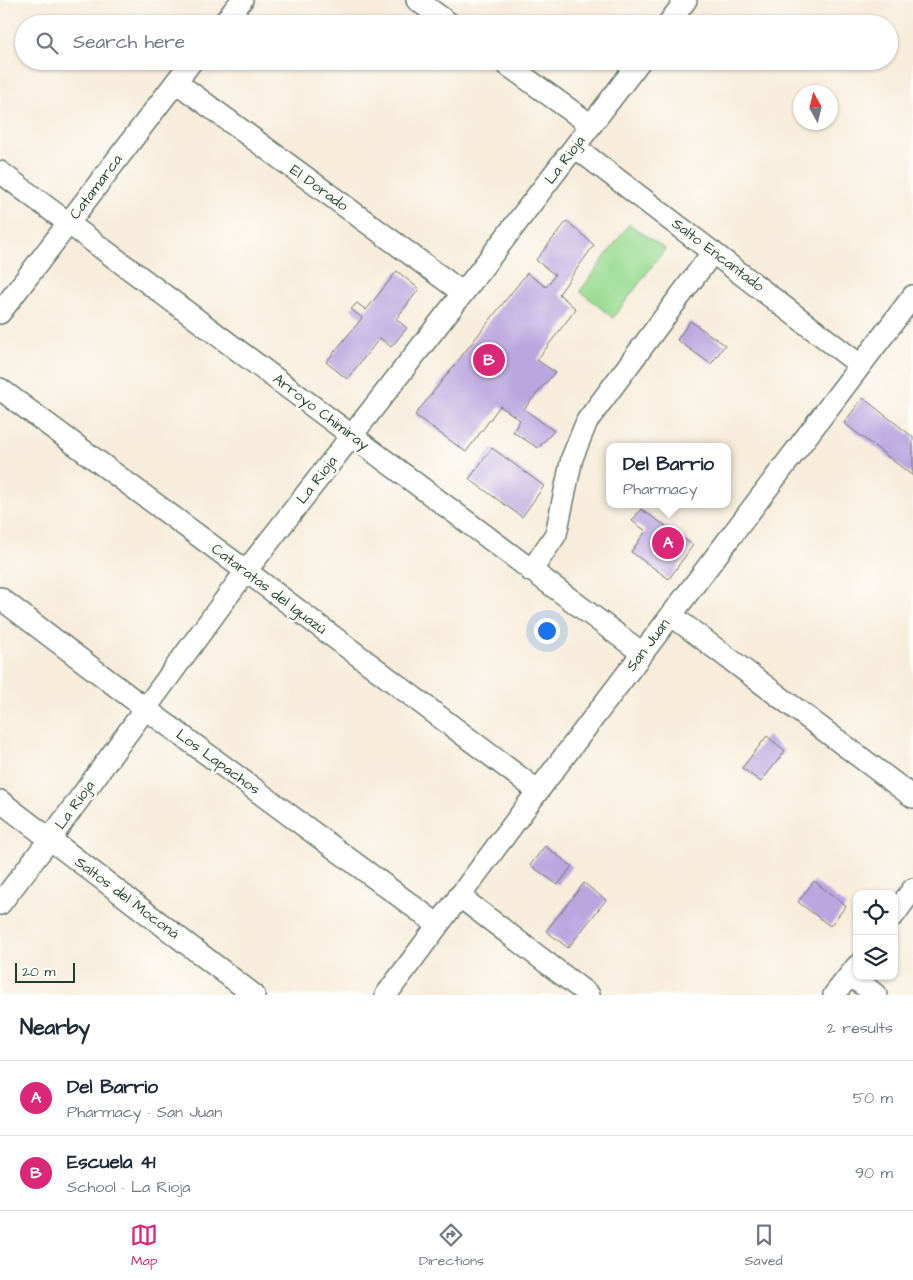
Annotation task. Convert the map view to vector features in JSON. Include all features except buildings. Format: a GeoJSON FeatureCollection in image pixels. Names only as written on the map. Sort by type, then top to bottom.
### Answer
{"type":"FeatureCollection","features":[{"type":"Feature","properties":{"kind":"street"},"geometry":{"type":"LineString","coordinates":[[230,15],[242,0]]}},
{"type":"Feature","properties":{"kind":"street"},"geometry":{"type":"LineString","coordinates":[[417,0],[438,15]]}},
{"type":"Feature","properties":{"kind":"street"},"geometry":{"type":"LineString","coordinates":[[675,15],[686,0]]}},
{"type":"Feature","properties":{"kind":"street","name":"Catamarca"},"geometry":{"type":"LineString","coordinates":[[0,313],[185,70]]}},
{"type":"Feature","properties":{"kind":"street"},"geometry":{"type":"LineString","coordinates":[[514,70],[591,126]]}},
{"type":"Feature","properties":{"kind":"street","name":"La Rioja"},"geometry":{"type":"LineString","coordinates":[[0,904],[50,839],[246,571],[463,293],[633,70]]}},
{"type":"Feature","properties":{"kind":"street","name":"El Dorado"},"geometry":{"type":"LineString","coordinates":[[176,82],[463,293]]}},
{"type":"Feature","properties":{"kind":"street","name":"Salto Encantado"},"geometry":{"type":"LineString","coordinates":[[575,147],[860,364]]}},
{"type":"Feature","properties":{"kind":"street","name":"Arroyo Chimiray"},"geometry":{"type":"LineString","coordinates":[[0,172],[642,653]]}},
{"type":"Feature","properties":{"kind":"street"},"geometry":{"type":"LineString","coordinates":[[531,571],[556,534],[572,458],[586,421],[713,252]]}},
{"type":"Feature","properties":{"kind":"street","name":"San Juan"},"geometry":{"type":"LineString","coordinates":[[386,995],[913,296]]}},
{"type":"Feature","properties":{"kind":"street","name":"Cataratas del Iguazú"},"geometry":{"type":"LineString","coordinates":[[0,390],[246,571],[538,791]]}},
{"type":"Feature","properties":{"kind":"street","name":"Los Lapachos"},"geometry":{"type":"LineString","coordinates":[[0,598],[146,709],[438,924]]}},
{"type":"Feature","properties":{"kind":"street"},"geometry":{"type":"LineString","coordinates":[[671,615],[913,797]]}},
{"type":"Feature","properties":{"kind":"street","name":"Saltos del Moconá"},"geometry":{"type":"LineString","coordinates":[[0,801],[254,995]]}},
{"type":"Feature","properties":{"kind":"street"},"geometry":{"type":"LineString","coordinates":[[898,910],[913,889]]}},
{"type":"Feature","properties":{"kind":"street"},"geometry":{"type":"LineString","coordinates":[[459,896],[589,995]]}},
{"type":"Feature","properties":{"kind":"street"},"geometry":{"type":"LineString","coordinates":[[834,995],[853,971]]}},
{"type":"Feature","properties":{"kind":"street"},"geometry":{"type":"LineString","coordinates":[[862,980],[876,995]]}},
{"type":"Feature","properties":{"kind":"green space"},"geometry":{"type":"Polygon","coordinates":[[[629,224],[665,249],[613,318],[580,291],[629,224]]]}},
{"type":"Feature","properties":{"kind":"place","name":"Escuela 41"},"geometry":{"type":"Point","coordinates":[489,360]}},
{"type":"Feature","properties":{"kind":"place","name":"Del Barrio"},"geometry":{"type":"Point","coordinates":[668,543]}}]}
